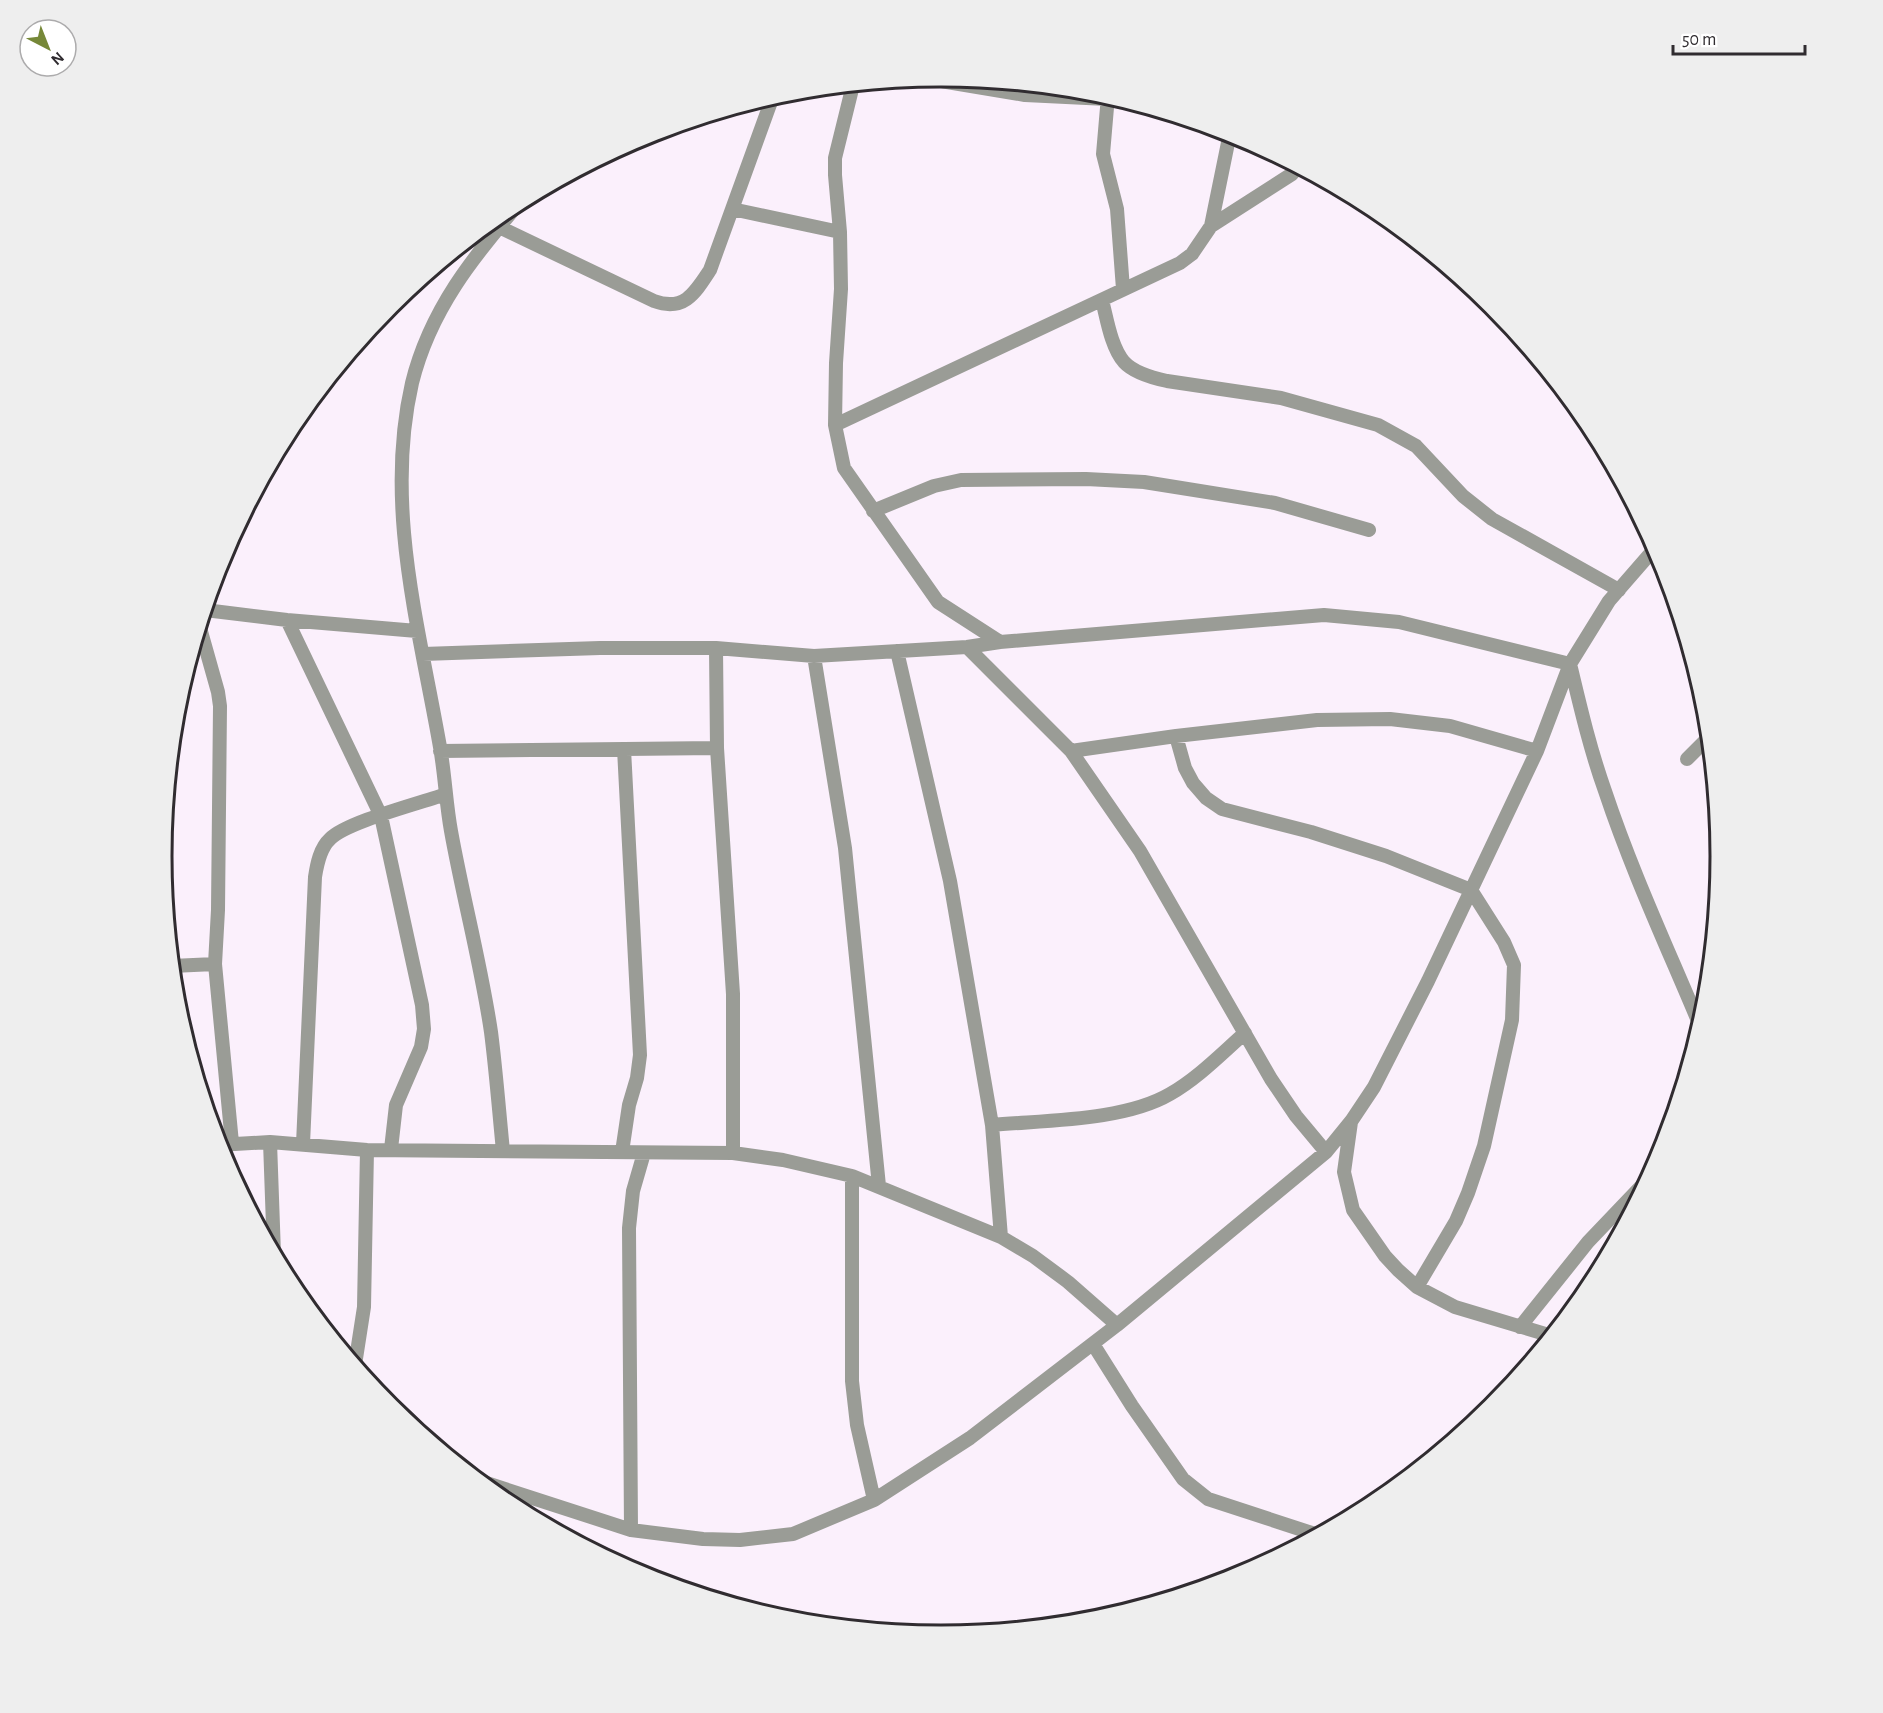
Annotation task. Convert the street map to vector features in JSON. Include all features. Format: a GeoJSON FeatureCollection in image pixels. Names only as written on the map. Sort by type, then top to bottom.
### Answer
{"type":"FeatureCollection","features":[{"type":"Feature","properties":{"kind":"street"},"geometry":{"type":"LineString","coordinates":[[995,89],[1049,95]]}},
{"type":"Feature","properties":{"kind":"street"},"geometry":{"type":"LineString","coordinates":[[851,93],[835,158],[840,232],[840,314],[835,425],[843,468],[938,602],[959,618],[1000,642]]}},
{"type":"Feature","properties":{"kind":"street"},"geometry":{"type":"LineString","coordinates":[[1106,105],[1103,154],[1117,209],[1123,289]]}},
{"type":"Feature","properties":{"kind":"street"},"geometry":{"type":"LineString","coordinates":[[500,227],[666,305],[679,303],[689,298],[710,270],[769,107]]}},
{"type":"Feature","properties":{"kind":"street"},"geometry":{"type":"LineString","coordinates":[[835,425],[1180,263],[1192,254],[1211,226],[1228,143]]}},
{"type":"Feature","properties":{"kind":"street"},"geometry":{"type":"LineString","coordinates":[[1211,226],[1293,172]]}},
{"type":"Feature","properties":{"kind":"street"},"geometry":{"type":"LineString","coordinates":[[732,209],[840,232]]}},
{"type":"Feature","properties":{"kind":"street"},"geometry":{"type":"LineString","coordinates":[[498,228],[460,276],[438,313],[412,383],[404,425],[400,485],[406,568],[440,751],[451,830],[491,1031],[503,1151]]}},
{"type":"Feature","properties":{"kind":"street"},"geometry":{"type":"LineString","coordinates":[[1101,300],[1115,346],[1124,362],[1133,368],[1150,377],[1167,381],[1281,398],[1378,425],[1416,446],[1463,496],[1492,519],[1619,590]]}},
{"type":"Feature","properties":{"kind":"street"},"geometry":{"type":"LineString","coordinates":[[873,511],[934,486],[961,480],[1086,479],[1144,482],[1275,503],[1370,530]]}},
{"type":"Feature","properties":{"kind":"street"},"geometry":{"type":"LineString","coordinates":[[504,1489],[631,1530],[703,1539],[740,1540],[793,1534],[874,1500],[970,1438],[1117,1325],[1326,1152],[1352,1120],[1374,1087],[1471,890],[1537,751],[1570,664],[1609,601],[1649,555]]}},
{"type":"Feature","properties":{"kind":"street"},"geometry":{"type":"LineString","coordinates":[[212,611],[287,620],[417,630]]}},
{"type":"Feature","properties":{"kind":"street"},"geometry":{"type":"LineString","coordinates":[[423,654],[600,648],[716,648],[814,656],[967,647],[1000,642],[1324,615],[1399,622],[1570,664]]}},
{"type":"Feature","properties":{"kind":"street"},"geometry":{"type":"LineString","coordinates":[[287,620],[381,816],[422,1005],[424,1029],[421,1047],[396,1106],[391,1149]]}},
{"type":"Feature","properties":{"kind":"street"},"geometry":{"type":"LineString","coordinates":[[203,640],[218,692],[220,719],[218,910],[215,964],[224,1134]]}},
{"type":"Feature","properties":{"kind":"street"},"geometry":{"type":"LineString","coordinates":[[967,647],[1071,751],[1140,851],[1271,1079],[1296,1116],[1326,1152]]}},
{"type":"Feature","properties":{"kind":"street"},"geometry":{"type":"LineString","coordinates":[[716,648],[717,748],[733,994],[733,1153]]}},
{"type":"Feature","properties":{"kind":"street"},"geometry":{"type":"LineString","coordinates":[[897,651],[950,881],[992,1125],[1001,1237]]}},
{"type":"Feature","properties":{"kind":"street"},"geometry":{"type":"LineString","coordinates":[[814,656],[845,848],[879,1186]]}},
{"type":"Feature","properties":{"kind":"street"},"geometry":{"type":"LineString","coordinates":[[1570,664],[1604,789],[1626,851],[1695,1013]]}},
{"type":"Feature","properties":{"kind":"street"},"geometry":{"type":"LineString","coordinates":[[1071,751],[1317,720],[1390,719],[1450,726],[1537,751]]}},
{"type":"Feature","properties":{"kind":"street"},"geometry":{"type":"LineString","coordinates":[[1176,736],[1185,768],[1193,783],[1206,798],[1222,809],[1311,832],[1376,853],[1471,890],[1504,942],[1514,965],[1512,1020],[1484,1146],[1456,1221],[1417,1287]]}},
{"type":"Feature","properties":{"kind":"street"},"geometry":{"type":"LineString","coordinates":[[1687,759],[1702,744]]}},
{"type":"Feature","properties":{"kind":"street"},"geometry":{"type":"LineString","coordinates":[[440,751],[717,748]]}},
{"type":"Feature","properties":{"kind":"street"},"geometry":{"type":"LineString","coordinates":[[622,1152],[640,1055],[624,749]]}},
{"type":"Feature","properties":{"kind":"street"},"geometry":{"type":"LineString","coordinates":[[303,1144],[315,877],[323,847],[330,837],[352,825],[446,794]]}},
{"type":"Feature","properties":{"kind":"street"},"geometry":{"type":"LineString","coordinates":[[180,966],[215,964]]}},
{"type":"Feature","properties":{"kind":"street"},"geometry":{"type":"LineString","coordinates":[[992,1125],[1124,1112],[1152,1104],[1172,1094],[1193,1078],[1245,1033]]}},
{"type":"Feature","properties":{"kind":"street"},"geometry":{"type":"LineString","coordinates":[[1352,1120],[1344,1172],[1353,1210],[1385,1256],[1417,1287],[1471,1313],[1545,1334]]}},
{"type":"Feature","properties":{"kind":"street"},"geometry":{"type":"LineString","coordinates":[[270,1142],[273,1238]]}},
{"type":"Feature","properties":{"kind":"street"},"geometry":{"type":"LineString","coordinates":[[228,1144],[270,1142],[367,1150],[733,1153],[783,1160],[852,1176],[1001,1237],[1033,1256],[1068,1282],[1117,1325]]}},
{"type":"Feature","properties":{"kind":"street"},"geometry":{"type":"LineString","coordinates":[[356,1356],[364,1307],[367,1150]]}},
{"type":"Feature","properties":{"kind":"street"},"geometry":{"type":"LineString","coordinates":[[631,1530],[629,1228],[633,1191],[644,1153]]}},
{"type":"Feature","properties":{"kind":"street"},"geometry":{"type":"LineString","coordinates":[[852,1176],[852,1381],[857,1425],[874,1500]]}},
{"type":"Feature","properties":{"kind":"street"},"geometry":{"type":"LineString","coordinates":[[1520,1327],[1588,1242],[1633,1195]]}},
{"type":"Feature","properties":{"kind":"street"},"geometry":{"type":"LineString","coordinates":[[1093,1344],[1132,1406],[1183,1479],[1208,1499],[1309,1532]]}}]}
